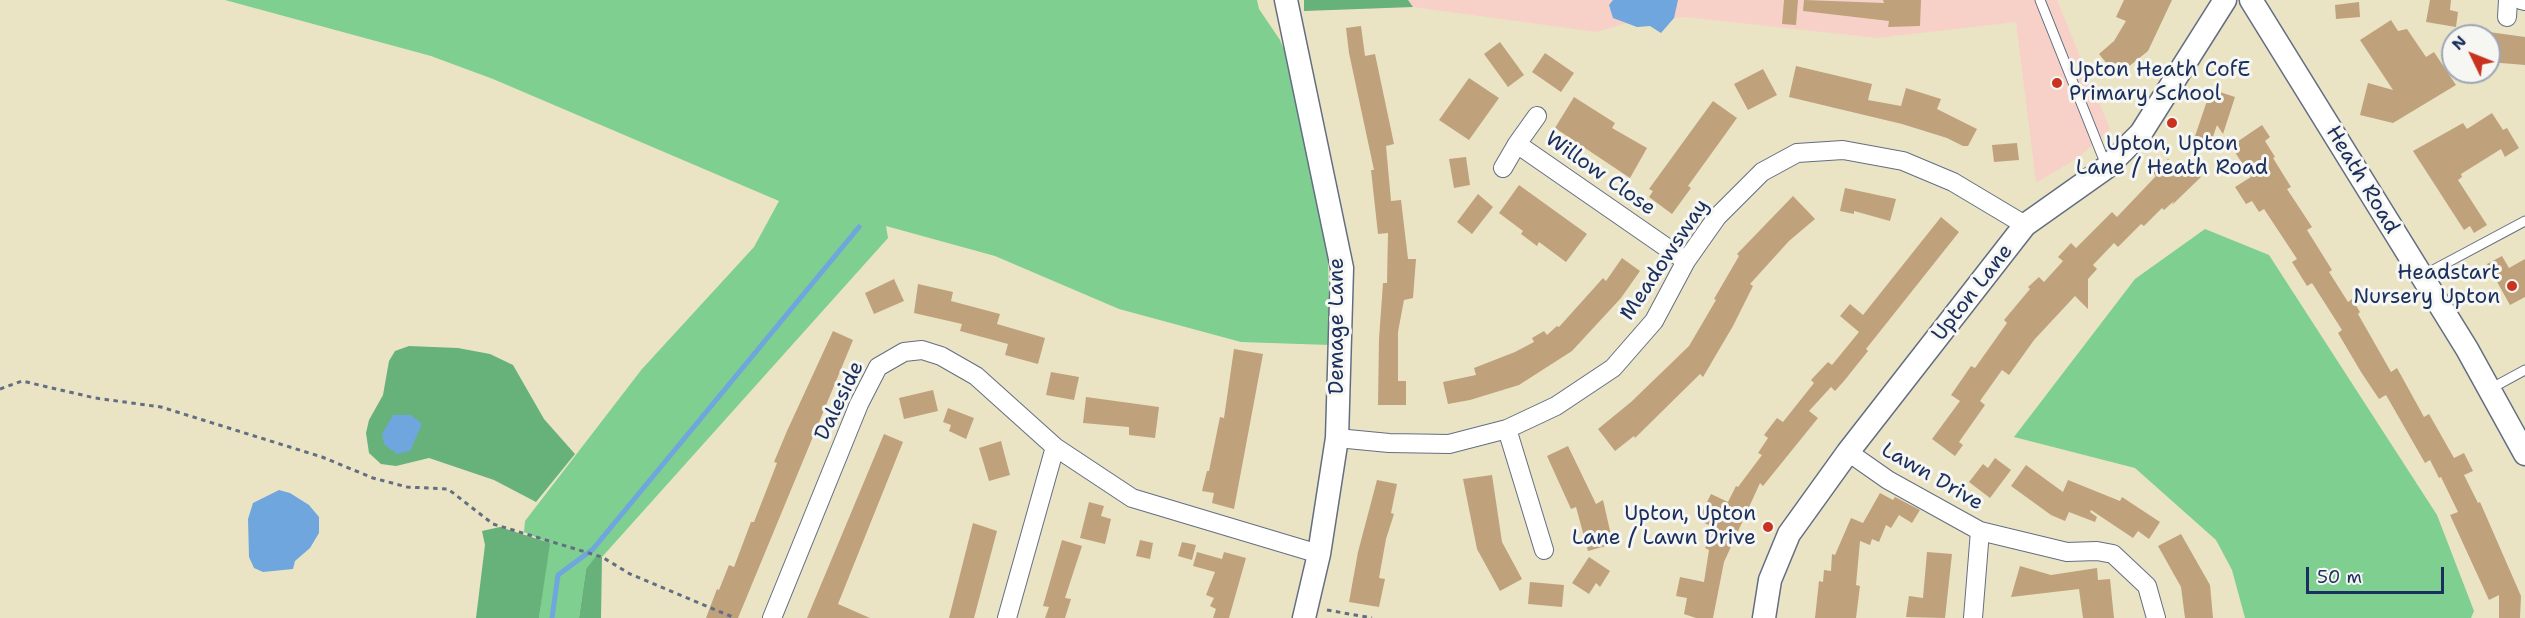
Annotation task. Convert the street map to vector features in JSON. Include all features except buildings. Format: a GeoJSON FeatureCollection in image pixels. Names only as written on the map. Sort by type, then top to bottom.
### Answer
{"type":"FeatureCollection","features":[{"type":"Feature","properties":{"kind":"street","name":"Demage Lane"},"geometry":{"type":"LineString","coordinates":[[1287,0],[1342,268],[1337,438],[1319,554],[1305,612]]}},
{"type":"Feature","properties":{"kind":"street","name":"Upton Lane"},"geometry":{"type":"LineString","coordinates":[[1764,618],[1770,580],[1789,534],[1848,452],[2025,225],[2107,167],[2141,133],[2225,0]]}},
{"type":"Feature","properties":{"kind":"street","name":"Heath Road"},"geometry":{"type":"LineString","coordinates":[[2251,0],[2523,446]]}},
{"type":"Feature","properties":{"kind":"street"},"geometry":{"type":"LineString","coordinates":[[2520,0],[2525,1]]}},
{"type":"Feature","properties":{"kind":"street","name":"Willow Close"},"geometry":{"type":"LineString","coordinates":[[1503,168],[1537,116]]}},
{"type":"Feature","properties":{"kind":"street","name":"Willow Close"},"geometry":{"type":"LineString","coordinates":[[1517,144],[1686,261]]}},
{"type":"Feature","properties":{"kind":"street","name":"Meadowsway"},"geometry":{"type":"LineString","coordinates":[[1337,438],[1389,443],[1449,444],[1507,429],[1556,406],[1613,368],[1654,321],[1686,261],[1717,217],[1762,172],[1797,153],[1843,150],[1903,160],[1953,182],[2025,225]]}},
{"type":"Feature","properties":{"kind":"street","name":"Daleside"},"geometry":{"type":"LineString","coordinates":[[772,618],[859,404],[878,367],[904,352],[922,350],[941,356],[976,376],[1055,447],[1132,498],[1319,554]]}},
{"type":"Feature","properties":{"kind":"street"},"geometry":{"type":"LineString","coordinates":[[1507,429],[1544,550]]}},
{"type":"Feature","properties":{"kind":"street"},"geometry":{"type":"LineString","coordinates":[[1007,618],[1055,447]]}},
{"type":"Feature","properties":{"kind":"street","name":"Lawn Drive"},"geometry":{"type":"LineString","coordinates":[[1848,452],[1888,480],[1980,531],[1973,618]]}},
{"type":"Feature","properties":{"kind":"street"},"geometry":{"type":"LineString","coordinates":[[1980,531],[2067,552],[2097,551],[2113,554],[2147,586],[2155,607],[2156,618]]}},
{"type":"Feature","properties":{"kind":"lane"},"geometry":{"type":"LineString","coordinates":[[2040,0],[2107,167]]}},
{"type":"Feature","properties":{"kind":"lane"},"geometry":{"type":"LineString","coordinates":[[2420,277],[2525,221]]}},
{"type":"Feature","properties":{"kind":"lane"},"geometry":{"type":"LineString","coordinates":[[2490,389],[2525,370]]}},
{"type":"Feature","properties":{"kind":"path"},"geometry":{"type":"LineString","coordinates":[[0,389],[22,381],[95,398],[161,408],[322,458],[373,478],[407,487],[448,489],[493,524],[597,556],[630,574],[735,618]]}},
{"type":"Feature","properties":{"kind":"path"},"geometry":{"type":"LineString","coordinates":[[1305,612],[1372,618]]}},
{"type":"Feature","properties":{"kind":"shaded area","name":"Upton Heath CofE Primary School"},"geometry":{"type":"Polygon","coordinates":[[[1304,0],[2057,0],[2110,129],[2079,157],[2036,183],[2016,22],[1877,38],[1685,17],[1674,18],[1661,33],[1650,26],[1637,27],[1627,23],[1597,32],[1413,7],[1304,11],[1304,0]]]}},
{"type":"Feature","properties":{"kind":"green space"},"geometry":{"type":"Polygon","coordinates":[[[225,0],[1257,0],[1259,9],[1280,40],[1296,79],[1328,259],[1330,345],[1241,342],[1119,309],[995,256],[886,226],[888,238],[602,557],[598,555],[586,569],[579,618],[539,618],[549,543],[524,532],[525,521],[642,369],[754,247],[779,201],[493,79],[431,56],[225,0]]]}},
{"type":"Feature","properties":{"kind":"green space"},"geometry":{"type":"Polygon","coordinates":[[[1304,0],[1408,0],[1413,7],[1304,11],[1304,0]]]}},
{"type":"Feature","properties":{"kind":"green space"},"geometry":{"type":"Polygon","coordinates":[[[2205,229],[2269,255],[2437,515],[2474,611],[2471,618],[2245,618],[2232,570],[2216,540],[2135,468],[2014,437],[2135,279],[2205,229]]]}},
{"type":"Feature","properties":{"kind":"green space"},"geometry":{"type":"Polygon","coordinates":[[[409,346],[458,348],[490,354],[513,365],[544,419],[575,454],[536,502],[494,480],[429,458],[396,466],[381,464],[369,453],[366,433],[369,420],[383,395],[389,361],[395,351],[409,346]]]}},
{"type":"Feature","properties":{"kind":"green space"},"geometry":{"type":"Polygon","coordinates":[[[500,527],[550,543],[539,618],[476,618],[485,545],[482,531],[500,527]]]}},
{"type":"Feature","properties":{"kind":"green space"},"geometry":{"type":"Polygon","coordinates":[[[597,555],[602,557],[601,618],[579,618],[586,569],[597,555]]]}},
{"type":"Feature","properties":{"kind":"water"},"geometry":{"type":"Polygon","coordinates":[[[1613,0],[1678,0],[1674,18],[1661,33],[1650,26],[1637,27],[1613,18],[1609,5],[1613,0]]]}},
{"type":"Feature","properties":{"kind":"water"},"geometry":{"type":"Polygon","coordinates":[[[393,415],[411,415],[422,424],[410,451],[397,454],[384,444],[382,434],[393,415]]]}},
{"type":"Feature","properties":{"kind":"water"},"geometry":{"type":"Polygon","coordinates":[[[279,490],[290,493],[309,505],[319,517],[319,533],[310,548],[295,561],[293,569],[263,572],[254,568],[249,557],[248,519],[253,503],[279,490]]]}},
{"type":"Feature","properties":{"kind":"waterway"},"geometry":{"type":"LineString","coordinates":[[552,618],[558,575],[593,549],[859,227]]}},
{"type":"Feature","properties":{"kind":"place","name":"Upton Heath CofE Primary School"},"geometry":{"type":"Point","coordinates":[2057,83]}},
{"type":"Feature","properties":{"kind":"place","name":"Upton, Upton Lane / Heath Road"},"geometry":{"type":"Point","coordinates":[2172,123]}},
{"type":"Feature","properties":{"kind":"place","name":"Headstart Nursery Upton"},"geometry":{"type":"Point","coordinates":[2512,286]}},
{"type":"Feature","properties":{"kind":"place","name":"Upton, Upton Lane / Lawn Drive"},"geometry":{"type":"Point","coordinates":[1768,527]}}]}
